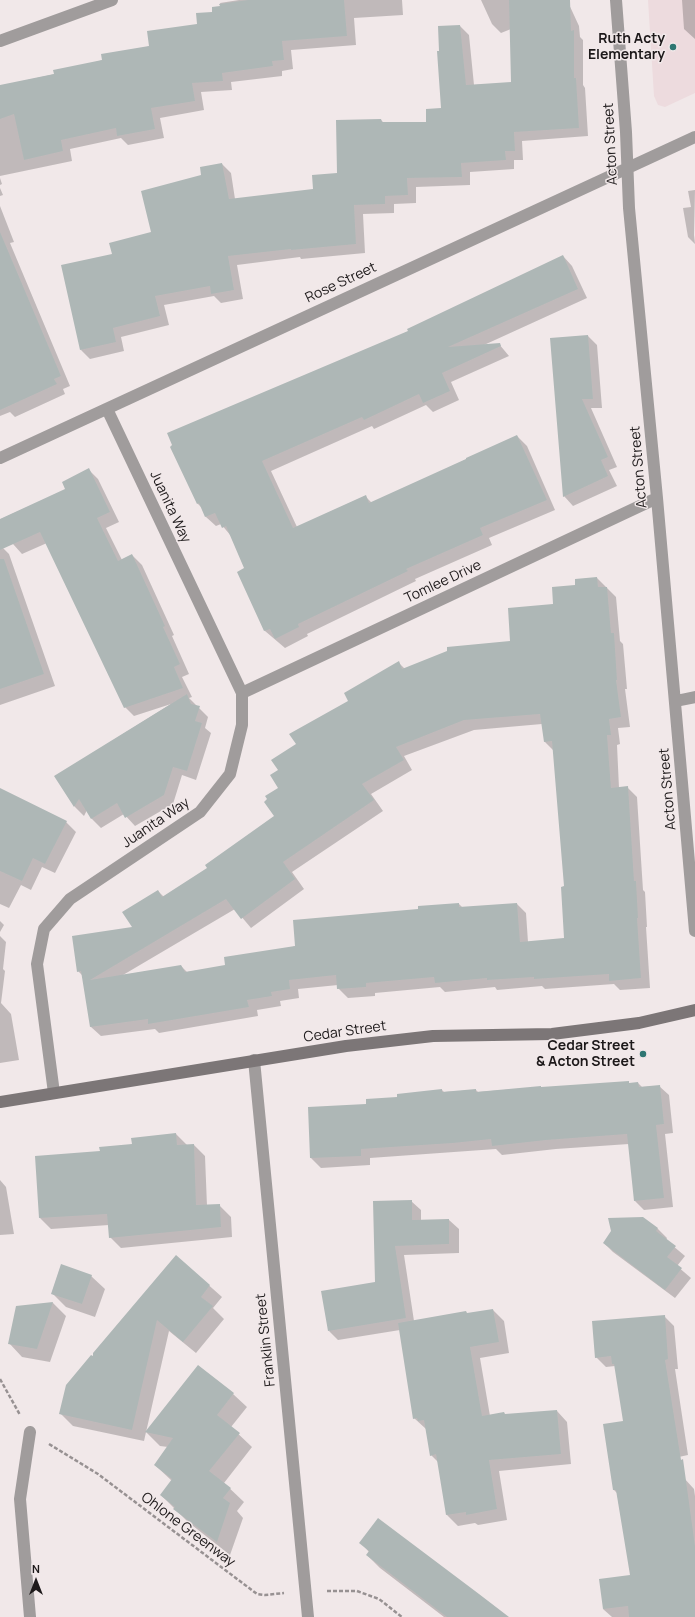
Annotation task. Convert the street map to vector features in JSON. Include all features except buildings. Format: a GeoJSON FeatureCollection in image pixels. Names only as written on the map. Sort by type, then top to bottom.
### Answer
{"type":"FeatureCollection","features":[{"type":"Feature","properties":{"kind":"street"},"geometry":{"type":"LineString","coordinates":[[0,41],[112,0]]}},
{"type":"Feature","properties":{"kind":"street","name":"Acton Street"},"geometry":{"type":"LineString","coordinates":[[616,0],[626,132],[629,208],[658,498],[695,931]]}},
{"type":"Feature","properties":{"kind":"street","name":"Rose Street"},"geometry":{"type":"LineString","coordinates":[[0,458],[695,137]]}},
{"type":"Feature","properties":{"kind":"street","name":"Juanita Way"},"geometry":{"type":"LineString","coordinates":[[54,1093],[37,964],[44,929],[70,898],[200,812],[230,774],[242,725],[242,693],[107,409]]}},
{"type":"Feature","properties":{"kind":"street","name":"Tomlee Drive"},"geometry":{"type":"LineString","coordinates":[[242,693],[658,498]]}},
{"type":"Feature","properties":{"kind":"street"},"geometry":{"type":"LineString","coordinates":[[676,700],[695,698]]}},
{"type":"Feature","properties":{"kind":"street","name":"Cedar Street"},"geometry":{"type":"LineString","coordinates":[[0,1102],[346,1046],[433,1036],[552,1034],[608,1028],[659,1020],[695,1010]]}},
{"type":"Feature","properties":{"kind":"street","name":"Franklin Street"},"geometry":{"type":"LineString","coordinates":[[254,1060],[308,1617]]}},
{"type":"Feature","properties":{"kind":"street"},"geometry":{"type":"LineString","coordinates":[[30,1432],[20,1499],[30,1617]]}},
{"type":"Feature","properties":{"kind":"path","name":"Ohlone Greenway"},"geometry":{"type":"LineString","coordinates":[[0,1379],[30,1432],[98,1474],[257,1594],[265,1595],[306,1591],[357,1591],[379,1599],[402,1617]]}},
{"type":"Feature","properties":{"kind":"shaded area","name":"Ruth Acty Elementary"},"geometry":{"type":"Polygon","coordinates":[[[648,0],[695,0],[695,93],[665,107],[658,105],[654,96],[648,0]]]}},
{"type":"Feature","properties":{"kind":"place","name":"Ruth Acty Elementary"},"geometry":{"type":"Point","coordinates":[673,47]}},
{"type":"Feature","properties":{"kind":"place","name":"Cedar Street & Acton Street"},"geometry":{"type":"Point","coordinates":[643,1054]}}]}
